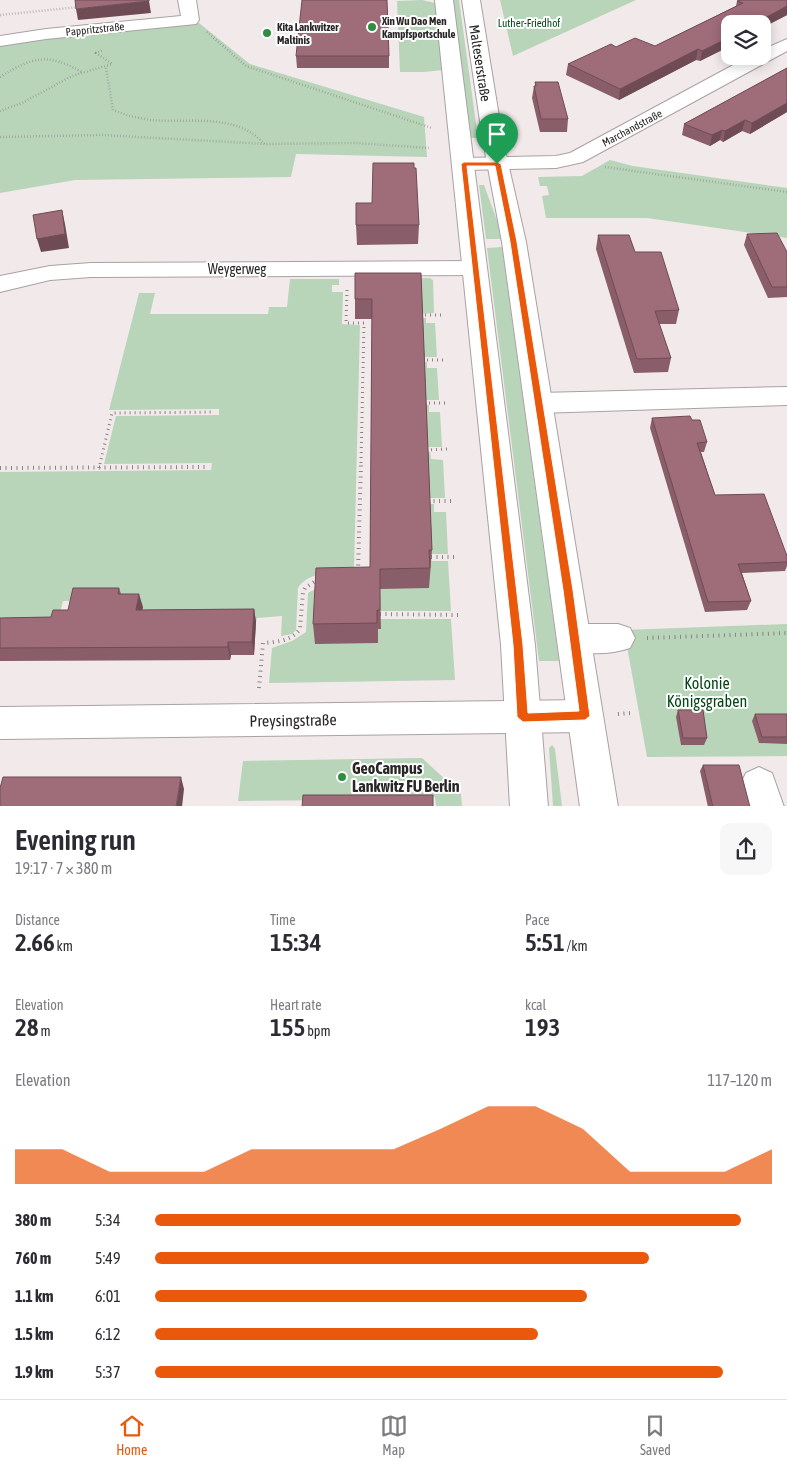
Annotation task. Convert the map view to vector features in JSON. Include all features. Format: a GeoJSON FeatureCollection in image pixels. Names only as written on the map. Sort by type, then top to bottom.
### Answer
{"type":"FeatureCollection","features":[{"type":"Feature","properties":{"kind":"main road"},"geometry":{"type":"LineString","coordinates":[[187,0],[190,20]]}},
{"type":"Feature","properties":{"kind":"main road","name":"Malteserstraße"},"geometry":{"type":"LineString","coordinates":[[444,0],[518,645],[529,806]]}},
{"type":"Feature","properties":{"kind":"main road","name":"Malteserstraße"},"geometry":{"type":"LineString","coordinates":[[471,0],[497,164],[514,242],[599,806]]}},
{"type":"Feature","properties":{"kind":"main road","name":"Pappritzstraße"},"geometry":{"type":"LineString","coordinates":[[0,41],[46,34],[190,20]]}},
{"type":"Feature","properties":{"kind":"main road","name":"Marchandstraße"},"geometry":{"type":"LineString","coordinates":[[464,164],[556,162],[576,158],[787,44]]}},
{"type":"Feature","properties":{"kind":"main road","name":"Weygerweg"},"geometry":{"type":"LineString","coordinates":[[0,284],[50,273],[91,270],[475,268]]}},
{"type":"Feature","properties":{"kind":"main road"},"geometry":{"type":"LineString","coordinates":[[539,403],[787,396]]}},
{"type":"Feature","properties":{"kind":"main road"},"geometry":{"type":"LineString","coordinates":[[575,638],[618,638]]}},
{"type":"Feature","properties":{"kind":"main road","name":"Preysingstraße"},"geometry":{"type":"LineString","coordinates":[[0,723],[585,716]]}},
{"type":"Feature","properties":{"kind":"path"},"geometry":{"type":"LineString","coordinates":[[0,10],[0,15],[86,6]]}},
{"type":"Feature","properties":{"kind":"path"},"geometry":{"type":"LineString","coordinates":[[190,20],[198,23],[246,66],[424,124]]}},
{"type":"Feature","properties":{"kind":"path"},"geometry":{"type":"LineString","coordinates":[[0,111],[13,108],[82,72],[106,68],[112,64],[96,52],[104,50]]}},
{"type":"Feature","properties":{"kind":"path"},"geometry":{"type":"LineString","coordinates":[[0,76],[28,63],[43,60],[56,60],[82,72]]}},
{"type":"Feature","properties":{"kind":"path"},"geometry":{"type":"LineString","coordinates":[[106,68],[112,110],[119,114],[137,118],[229,124],[247,129],[266,144]]}},
{"type":"Feature","properties":{"kind":"path"},"geometry":{"type":"LineString","coordinates":[[0,137],[102,135],[266,144],[356,143],[429,148]]}},
{"type":"Feature","properties":{"kind":"path"},"geometry":{"type":"LineString","coordinates":[[602,167],[787,192]]}},
{"type":"Feature","properties":{"kind":"path"},"geometry":{"type":"LineString","coordinates":[[347,287],[346,323],[364,323],[359,568],[356,575]]}},
{"type":"Feature","properties":{"kind":"path"},"geometry":{"type":"LineString","coordinates":[[417,315],[441,315]]}},
{"type":"Feature","properties":{"kind":"path"},"geometry":{"type":"LineString","coordinates":[[422,360],[443,360]]}},
{"type":"Feature","properties":{"kind":"path"},"geometry":{"type":"LineString","coordinates":[[424,403],[446,403]]}},
{"type":"Feature","properties":{"kind":"path"},"geometry":{"type":"LineString","coordinates":[[99,468],[112,413],[214,412]]}},
{"type":"Feature","properties":{"kind":"path"},"geometry":{"type":"LineString","coordinates":[[426,450],[448,449]]}},
{"type":"Feature","properties":{"kind":"path"},"geometry":{"type":"LineString","coordinates":[[0,468],[205,467]]}},
{"type":"Feature","properties":{"kind":"path"},"geometry":{"type":"LineString","coordinates":[[428,501],[452,501]]}},
{"type":"Feature","properties":{"kind":"path"},"geometry":{"type":"LineString","coordinates":[[430,558],[455,558]]}},
{"type":"Feature","properties":{"kind":"path"},"geometry":{"type":"LineString","coordinates":[[259,689],[263,643],[274,642],[298,634],[303,592],[314,581],[320,579]]}},
{"type":"Feature","properties":{"kind":"path"},"geometry":{"type":"LineString","coordinates":[[380,614],[458,615]]}},
{"type":"Feature","properties":{"kind":"path"},"geometry":{"type":"LineString","coordinates":[[618,638],[787,633]]}},
{"type":"Feature","properties":{"kind":"green space"},"geometry":{"type":"Polygon","coordinates":[[[422,0],[435,3],[443,70],[400,72],[397,1],[422,0]]]}},
{"type":"Feature","properties":{"kind":"green space"},"geometry":{"type":"Polygon","coordinates":[[[453,0],[459,0],[478,138],[471,138],[453,0]]]}},
{"type":"Feature","properties":{"kind":"green space","name":"Luther-Friedhof"},"geometry":{"type":"Polygon","coordinates":[[[500,0],[636,0],[513,56],[500,0]]]}},
{"type":"Feature","properties":{"kind":"green space"},"geometry":{"type":"Polygon","coordinates":[[[199,23],[250,64],[424,117],[427,157],[296,154],[291,177],[75,180],[0,193],[0,45],[80,34],[199,23]]]}},
{"type":"Feature","properties":{"kind":"green space"},"geometry":{"type":"Polygon","coordinates":[[[610,160],[633,166],[787,188],[787,238],[647,218],[546,218],[542,196],[549,195],[547,186],[540,186],[538,177],[582,176],[610,160]]]}},
{"type":"Feature","properties":{"kind":"green space"},"geometry":{"type":"Polygon","coordinates":[[[479,185],[484,185],[499,226],[501,239],[486,239],[479,185]]]}},
{"type":"Feature","properties":{"kind":"green space"},"geometry":{"type":"Polygon","coordinates":[[[502,247],[559,661],[539,661],[487,248],[502,247]]]}},
{"type":"Feature","properties":{"kind":"green space"},"geometry":{"type":"Polygon","coordinates":[[[430,278],[433,280],[434,313],[417,314],[356,279],[430,278]]]}},
{"type":"Feature","properties":{"kind":"green space"},"geometry":{"type":"Polygon","coordinates":[[[290,279],[339,279],[339,285],[332,285],[332,292],[343,292],[342,324],[360,325],[354,569],[323,573],[303,582],[298,588],[296,630],[292,634],[281,636],[282,616],[257,618],[256,622],[156,623],[122,601],[63,601],[48,660],[0,631],[0,472],[211,470],[212,463],[104,464],[116,416],[219,415],[219,409],[109,410],[139,293],[155,293],[150,314],[268,314],[269,307],[287,307],[290,279]]]}},
{"type":"Feature","properties":{"kind":"green space"},"geometry":{"type":"Polygon","coordinates":[[[417,318],[426,318],[426,323],[435,323],[437,357],[422,357],[417,318]]]}},
{"type":"Feature","properties":{"kind":"green space"},"geometry":{"type":"Polygon","coordinates":[[[422,362],[427,362],[427,368],[437,368],[439,400],[424,400],[422,362]]]}},
{"type":"Feature","properties":{"kind":"green space"},"geometry":{"type":"Polygon","coordinates":[[[424,405],[429,405],[429,412],[440,412],[442,447],[426,447],[424,405]]]}},
{"type":"Feature","properties":{"kind":"green space"},"geometry":{"type":"Polygon","coordinates":[[[426,452],[430,452],[431,459],[443,460],[445,498],[428,498],[426,452]]]}},
{"type":"Feature","properties":{"kind":"green space"},"geometry":{"type":"Polygon","coordinates":[[[428,504],[434,504],[434,512],[446,512],[448,554],[430,554],[428,504]]]}},
{"type":"Feature","properties":{"kind":"green space"},"geometry":{"type":"Polygon","coordinates":[[[431,561],[448,561],[451,611],[380,611],[378,589],[428,570],[431,561]]]}},
{"type":"Feature","properties":{"kind":"green space"},"geometry":{"type":"Polygon","coordinates":[[[317,588],[378,629],[380,619],[451,619],[455,680],[269,683],[272,648],[292,641],[306,632],[308,593],[317,588]]]}},
{"type":"Feature","properties":{"kind":"green space","name":"Kolonie Königsgraben"},"geometry":{"type":"Polygon","coordinates":[[[787,624],[787,756],[647,757],[624,630],[787,624]]]}},
{"type":"Feature","properties":{"kind":"green space"},"geometry":{"type":"Polygon","coordinates":[[[552,745],[555,749],[562,806],[553,806],[549,748],[552,745]]]}},
{"type":"Feature","properties":{"kind":"green space","name":"GeoCampus Lankwitz FU Berlin"},"geometry":{"type":"Polygon","coordinates":[[[422,758],[461,794],[462,806],[436,806],[435,797],[385,799],[384,806],[355,800],[238,801],[243,761],[422,758]]]}},
{"type":"Feature","properties":{"kind":"building"},"geometry":{"type":"Polygon","coordinates":[[[75,0],[149,0],[149,1],[76,9],[75,0]]]}},
{"type":"Feature","properties":{"kind":"building"},"geometry":{"type":"Polygon","coordinates":[[[302,0],[387,0],[389,56],[296,56],[302,0]]]}},
{"type":"Feature","properties":{"kind":"building"},"geometry":{"type":"Polygon","coordinates":[[[787,0],[787,6],[770,15],[721,15],[721,42],[702,51],[698,49],[620,89],[568,64],[611,44],[616,47],[635,38],[655,46],[743,3],[737,1],[787,0]]]}},
{"type":"Feature","properties":{"kind":"building"},"geometry":{"type":"Polygon","coordinates":[[[787,68],[787,103],[752,123],[745,120],[725,131],[722,130],[712,135],[684,124],[787,68]]]}},
{"type":"Feature","properties":{"kind":"building"},"geometry":{"type":"Polygon","coordinates":[[[535,82],[558,82],[568,119],[541,119],[534,86],[536,86],[535,82]]]}},
{"type":"Feature","properties":{"kind":"building"},"geometry":{"type":"Polygon","coordinates":[[[373,163],[414,163],[414,168],[416,168],[419,225],[356,225],[356,203],[372,203],[373,163]]]}},
{"type":"Feature","properties":{"kind":"building"},"geometry":{"type":"Polygon","coordinates":[[[62,210],[65,234],[37,239],[33,215],[62,210]]]}},
{"type":"Feature","properties":{"kind":"building"},"geometry":{"type":"Polygon","coordinates":[[[777,233],[787,252],[787,287],[772,287],[747,234],[777,233]]]}},
{"type":"Feature","properties":{"kind":"building"},"geometry":{"type":"Polygon","coordinates":[[[598,235],[629,235],[635,252],[661,252],[679,310],[655,311],[671,358],[637,359],[598,235]]]}},
{"type":"Feature","properties":{"kind":"building"},"geometry":{"type":"Polygon","coordinates":[[[355,273],[421,273],[432,550],[429,550],[430,568],[380,569],[380,610],[377,610],[377,623],[313,624],[316,568],[370,567],[372,299],[355,299],[355,273]]]}},
{"type":"Feature","properties":{"kind":"building"},"geometry":{"type":"Polygon","coordinates":[[[690,416],[692,420],[700,420],[707,442],[697,443],[715,495],[764,494],[787,556],[787,562],[738,564],[751,601],[708,602],[652,418],[690,416]]]}},
{"type":"Feature","properties":{"kind":"building"},"geometry":{"type":"Polygon","coordinates":[[[73,588],[119,588],[118,594],[139,594],[136,610],[254,609],[252,642],[228,642],[228,647],[0,648],[0,618],[51,617],[53,610],[68,610],[73,588]]]}},
{"type":"Feature","properties":{"kind":"building"},"geometry":{"type":"Polygon","coordinates":[[[678,710],[703,710],[707,738],[683,738],[678,710]]]}},
{"type":"Feature","properties":{"kind":"building"},"geometry":{"type":"Polygon","coordinates":[[[755,714],[787,714],[787,737],[762,737],[755,714]]]}},
{"type":"Feature","properties":{"kind":"building"},"geometry":{"type":"Polygon","coordinates":[[[703,765],[739,765],[750,806],[713,806],[703,765]]]}},
{"type":"Feature","properties":{"kind":"building"},"geometry":{"type":"Polygon","coordinates":[[[3,777],[181,777],[176,806],[0,806],[0,788],[3,777]]]}},
{"type":"Feature","properties":{"kind":"building"},"geometry":{"type":"Polygon","coordinates":[[[303,795],[433,795],[433,806],[302,806],[303,795]]]}},
{"type":"Feature","properties":{"kind":"place","name":"Xin Wu Dao Men Kampfsportschule"},"geometry":{"type":"Point","coordinates":[372,27]}},
{"type":"Feature","properties":{"kind":"place","name":"Kita Lankwitzer Maltinis"},"geometry":{"type":"Point","coordinates":[267,33]}},
{"type":"Feature","properties":{"kind":"place","name":"GeoCampus Lankwitz FU Berlin"},"geometry":{"type":"Point","coordinates":[342,777]}},
{"type":"Feature","properties":{"kind":"route"},"geometry":{"type":"LineString","coordinates":[[464,164],[497,164],[514,242],[568,590],[585,716],[523,717],[518,645],[464,164]]}}]}
